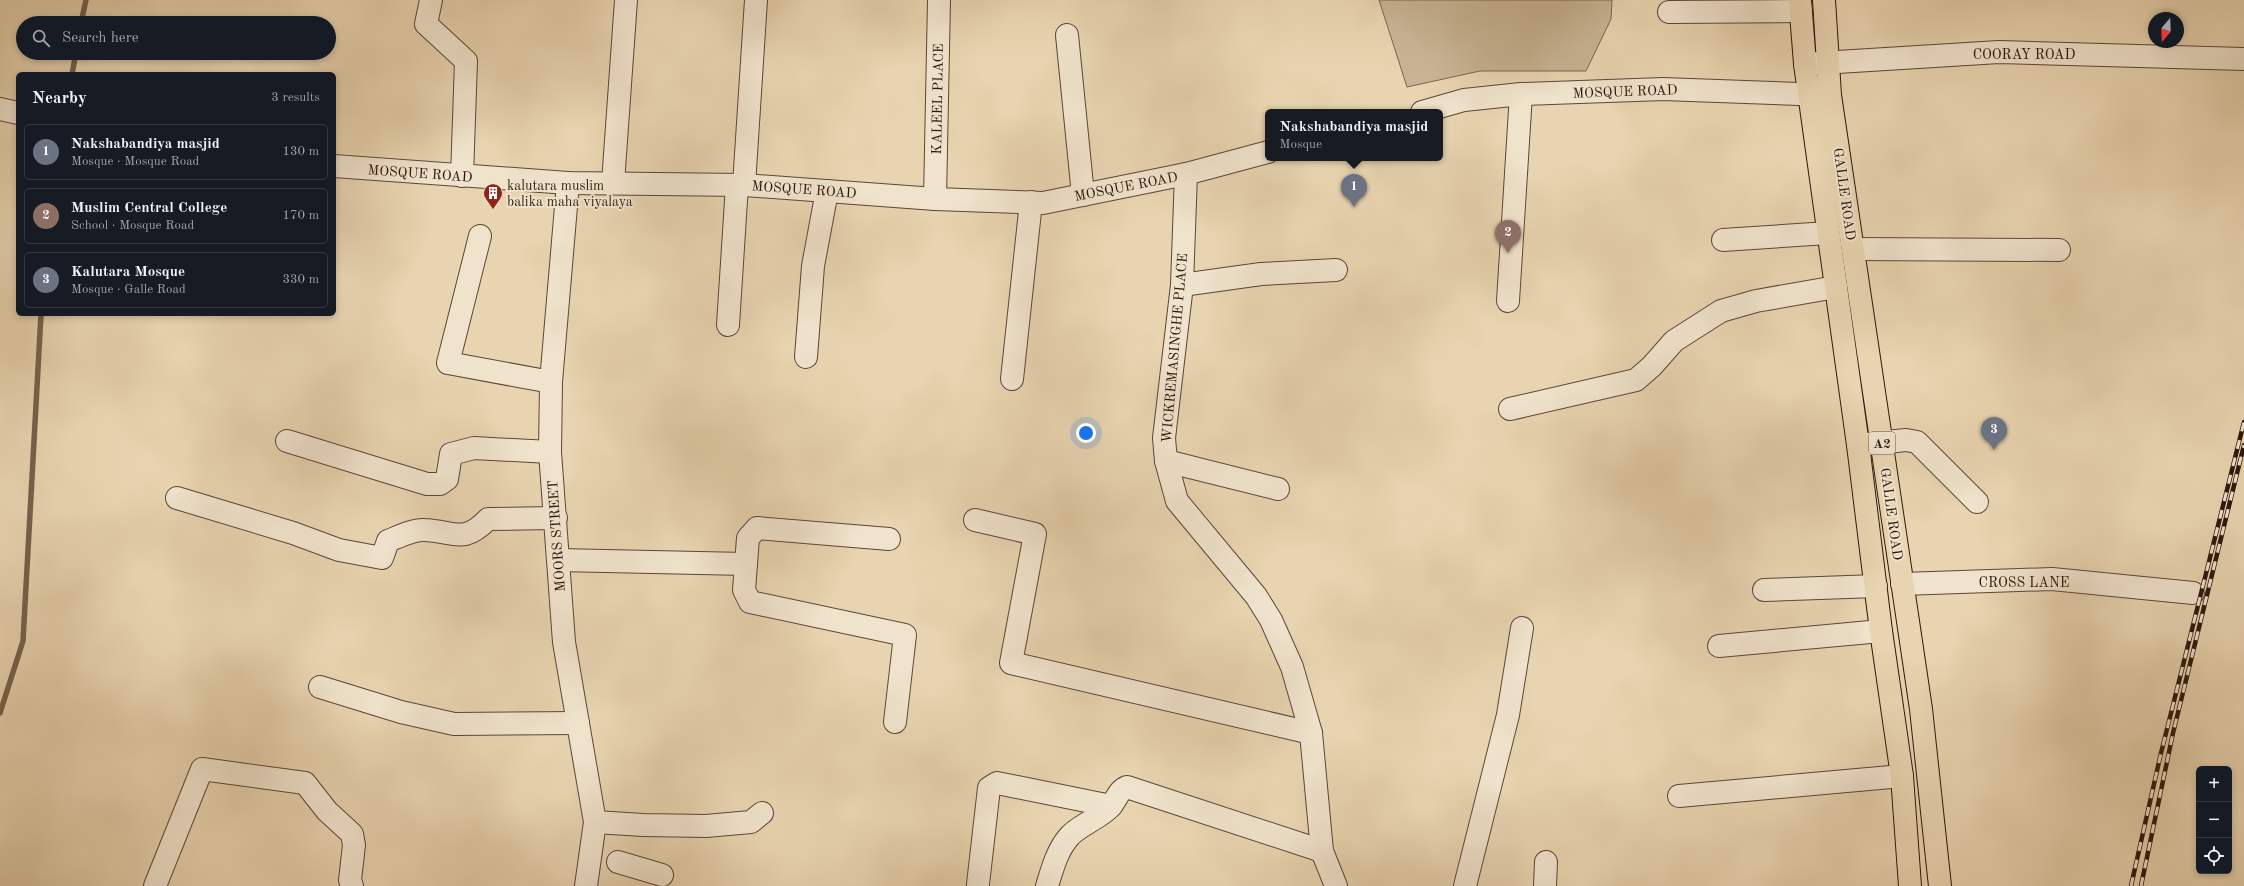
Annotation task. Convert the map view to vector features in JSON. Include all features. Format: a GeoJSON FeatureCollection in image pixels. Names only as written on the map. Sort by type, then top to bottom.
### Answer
{"type":"FeatureCollection","features":[{"type":"Feature","properties":{"kind":"highway","name":"GALLE ROAD"},"geometry":{"type":"LineString","coordinates":[[1824,0],[1828,63],[1820,94],[1828,233],[1858,445],[1881,631],[1902,776],[1910,886]]}},
{"type":"Feature","properties":{"kind":"highway","name":"GALLE ROAD"},"geometry":{"type":"LineString","coordinates":[[1800,6],[1805,64],[1820,94],[1853,249],[1902,584],[1928,775],[1940,886]]}},
{"type":"Feature","properties":{"kind":"highway"},"geometry":{"type":"LineString","coordinates":[[1902,776],[1928,775]]}},
{"type":"Feature","properties":{"kind":"street"},"geometry":{"type":"LineString","coordinates":[[431,0],[426,24],[466,61],[462,176]]}},
{"type":"Feature","properties":{"kind":"street"},"geometry":{"type":"LineString","coordinates":[[613,183],[626,0]]}},
{"type":"Feature","properties":{"kind":"street"},"geometry":{"type":"LineString","coordinates":[[728,325],[756,0]]}},
{"type":"Feature","properties":{"kind":"street","name":"KALEEL PLACE"},"geometry":{"type":"LineString","coordinates":[[935,199],[939,0]]}},
{"type":"Feature","properties":{"kind":"street"},"geometry":{"type":"LineString","coordinates":[[1669,12],[1800,6]]}},
{"type":"Feature","properties":{"kind":"street"},"geometry":{"type":"LineString","coordinates":[[1067,35],[1083,195]]}},
{"type":"Feature","properties":{"kind":"street","name":"COORAY ROAD"},"geometry":{"type":"LineString","coordinates":[[1805,64],[1999,52],[2244,60]]}},
{"type":"Feature","properties":{"kind":"street","name":"MOSQUE ROAD"},"geometry":{"type":"LineString","coordinates":[[1432,109],[1464,100],[1521,94],[1663,89],[1820,94]]}},
{"type":"Feature","properties":{"kind":"street"},"geometry":{"type":"LineString","coordinates":[[1508,302],[1521,94]]}},
{"type":"Feature","properties":{"kind":"street"},"geometry":{"type":"LineString","coordinates":[[0,109],[16,112]]}},
{"type":"Feature","properties":{"kind":"street","name":"MOSQUE ROAD"},"geometry":{"type":"LineString","coordinates":[[336,166],[568,183],[740,185],[935,199],[1043,203],[1186,174],[1265,153]]}},
{"type":"Feature","properties":{"kind":"street","name":"WICKREMASINGHE PLACE"},"geometry":{"type":"LineString","coordinates":[[1186,174],[1182,285],[1164,438],[1166,461],[1177,501],[1256,596],[1271,620],[1292,667],[1311,733],[1322,851],[1336,886]]}},
{"type":"Feature","properties":{"kind":"street","name":"MOORS STREET"},"geometry":{"type":"LineString","coordinates":[[568,183],[551,382],[550,452],[564,642],[595,822],[587,886]]}},
{"type":"Feature","properties":{"kind":"street"},"geometry":{"type":"LineString","coordinates":[[806,357],[813,266],[827,191]]}},
{"type":"Feature","properties":{"kind":"street"},"geometry":{"type":"LineString","coordinates":[[1012,379],[1031,202]]}},
{"type":"Feature","properties":{"kind":"street"},"geometry":{"type":"LineString","coordinates":[[1723,240],[1828,233]]}},
{"type":"Feature","properties":{"kind":"street"},"geometry":{"type":"LineString","coordinates":[[480,236],[448,363],[551,382]]}},
{"type":"Feature","properties":{"kind":"street"},"geometry":{"type":"LineString","coordinates":[[1853,249],[2059,250]]}},
{"type":"Feature","properties":{"kind":"street"},"geometry":{"type":"LineString","coordinates":[[1182,285],[1261,274],[1336,270]]}},
{"type":"Feature","properties":{"kind":"street"},"geometry":{"type":"LineString","coordinates":[[1510,410],[1636,380],[1652,366],[1674,341],[1721,311],[1756,301],[1836,287]]}},
{"type":"Feature","properties":{"kind":"street"},"geometry":{"type":"LineString","coordinates":[[1858,445],[1881,441],[1906,440],[1917,442],[1977,502]]}},
{"type":"Feature","properties":{"kind":"street"},"geometry":{"type":"LineString","coordinates":[[287,441],[427,484],[440,484],[447,479],[451,454],[462,450],[474,448],[550,452]]}},
{"type":"Feature","properties":{"kind":"street"},"geometry":{"type":"LineString","coordinates":[[1166,461],[1278,489]]}},
{"type":"Feature","properties":{"kind":"street"},"geometry":{"type":"LineString","coordinates":[[177,498],[293,533],[339,550],[382,558],[388,541],[423,529],[465,534],[477,531],[488,519],[556,518]]}},
{"type":"Feature","properties":{"kind":"street"},"geometry":{"type":"LineString","coordinates":[[975,520],[1035,534],[1012,663],[1311,733]]}},
{"type":"Feature","properties":{"kind":"street"},"geometry":{"type":"LineString","coordinates":[[889,539],[757,528],[748,538],[744,590],[750,602],[905,635],[895,722]]}},
{"type":"Feature","properties":{"kind":"street"},"geometry":{"type":"LineString","coordinates":[[558,560],[746,564]]}},
{"type":"Feature","properties":{"kind":"street","name":"CROSS LANE"},"geometry":{"type":"LineString","coordinates":[[1902,584],[2052,579],[2193,593]]}},
{"type":"Feature","properties":{"kind":"street"},"geometry":{"type":"LineString","coordinates":[[1764,590],[1876,586]]}},
{"type":"Feature","properties":{"kind":"street"},"geometry":{"type":"LineString","coordinates":[[1465,886],[1508,714],[1522,628]]}},
{"type":"Feature","properties":{"kind":"street"},"geometry":{"type":"LineString","coordinates":[[1719,646],[1881,631]]}},
{"type":"Feature","properties":{"kind":"street"},"geometry":{"type":"LineString","coordinates":[[320,687],[401,712],[454,724],[578,723]]}},
{"type":"Feature","properties":{"kind":"street"},"geometry":{"type":"LineString","coordinates":[[155,886],[202,769],[304,783],[327,810],[352,834],[354,845],[350,880],[352,886]]}},
{"type":"Feature","properties":{"kind":"street"},"geometry":{"type":"LineString","coordinates":[[1679,796],[1902,776]]}},
{"type":"Feature","properties":{"kind":"street"},"geometry":{"type":"LineString","coordinates":[[978,884],[989,788],[997,783],[1111,806]]}},
{"type":"Feature","properties":{"kind":"street"},"geometry":{"type":"LineString","coordinates":[[1046,886],[1055,861],[1068,837],[1111,806],[1120,790],[1127,787],[1322,851]]}},
{"type":"Feature","properties":{"kind":"street"},"geometry":{"type":"LineString","coordinates":[[595,822],[643,825],[706,826],[751,822],[762,812]]}},
{"type":"Feature","properties":{"kind":"street"},"geometry":{"type":"LineString","coordinates":[[618,862],[662,875]]}},
{"type":"Feature","properties":{"kind":"street"},"geometry":{"type":"LineString","coordinates":[[1545,886],[1546,862]]}},
{"type":"Feature","properties":{"kind":"shaded area"},"geometry":{"type":"Polygon","coordinates":[[[1379,0],[1612,0],[1611,19],[1586,71],[1480,71],[1407,87],[1379,0]]]}},
{"type":"Feature","properties":{"kind":"waterway"},"geometry":{"type":"LineString","coordinates":[[83,16],[86,0]]}},
{"type":"Feature","properties":{"kind":"waterway"},"geometry":{"type":"LineString","coordinates":[[72,72],[75,60]]}},
{"type":"Feature","properties":{"kind":"waterway"},"geometry":{"type":"LineString","coordinates":[[0,713],[23,641],[41,316]]}},
{"type":"Feature","properties":{"kind":"railway"},"geometry":{"type":"LineString","coordinates":[[2131,886],[2161,753],[2244,422]]}},
{"type":"Feature","properties":{"kind":"railway"},"geometry":{"type":"LineString","coordinates":[[2141,886],[2173,733],[2244,445]]}},
{"type":"Feature","properties":{"kind":"place","name":"Nakshabandiya masjid"},"geometry":{"type":"Point","coordinates":[1354,207]}},
{"type":"Feature","properties":{"kind":"place","name":"kalutara muslim balika maha viyalaya"},"geometry":{"type":"Point","coordinates":[493,210]}},
{"type":"Feature","properties":{"kind":"place","name":"Muslim Central College"},"geometry":{"type":"Point","coordinates":[1508,253]}},
{"type":"Feature","properties":{"kind":"place","name":"Kalutara Mosque"},"geometry":{"type":"Point","coordinates":[1994,450]}}]}
